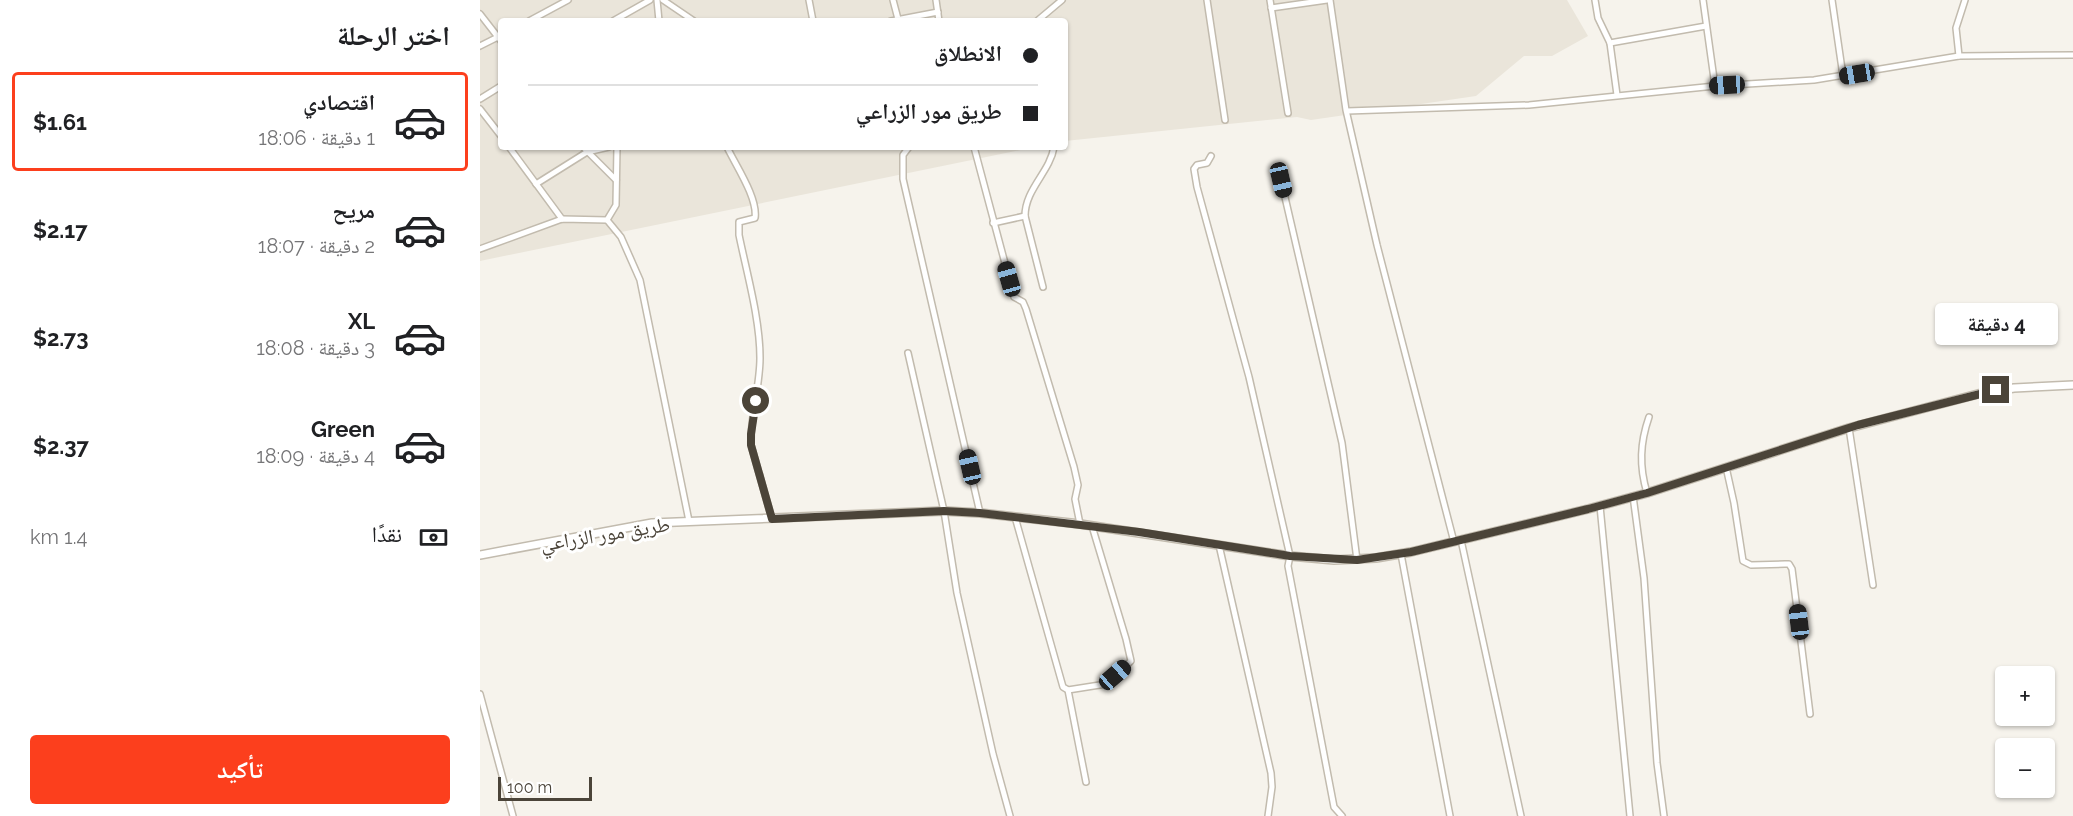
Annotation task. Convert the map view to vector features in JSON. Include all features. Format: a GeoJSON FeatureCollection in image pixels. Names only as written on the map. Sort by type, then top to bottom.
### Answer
{"type":"FeatureCollection","features":[{"type":"Feature","properties":{"kind":"street"},"geometry":{"type":"LineString","coordinates":[[534,18],[559,2],[568,0]]}},
{"type":"Feature","properties":{"kind":"street"},"geometry":{"type":"LineString","coordinates":[[618,18],[650,0]]}},
{"type":"Feature","properties":{"kind":"street"},"geometry":{"type":"LineString","coordinates":[[657,0],[659,18]]}},
{"type":"Feature","properties":{"kind":"street"},"geometry":{"type":"LineString","coordinates":[[663,0],[690,18]]}},
{"type":"Feature","properties":{"kind":"street"},"geometry":{"type":"LineString","coordinates":[[809,0],[812,18]]}},
{"type":"Feature","properties":{"kind":"street"},"geometry":{"type":"LineString","coordinates":[[893,0],[898,18]]}},
{"type":"Feature","properties":{"kind":"street"},"geometry":{"type":"LineString","coordinates":[[936,0],[939,18]]}},
{"type":"Feature","properties":{"kind":"street"},"geometry":{"type":"LineString","coordinates":[[1041,18],[1062,0]]}},
{"type":"Feature","properties":{"kind":"street"},"geometry":{"type":"LineString","coordinates":[[1207,0],[1225,120]]}},
{"type":"Feature","properties":{"kind":"street"},"geometry":{"type":"LineString","coordinates":[[1270,0],[1288,113]]}},
{"type":"Feature","properties":{"kind":"street"},"geometry":{"type":"LineString","coordinates":[[1271,8],[1328,0],[1347,111],[1377,245],[1457,541],[1521,816]]}},
{"type":"Feature","properties":{"kind":"street"},"geometry":{"type":"LineString","coordinates":[[1595,0],[1598,18],[1610,43],[1617,95]]}},
{"type":"Feature","properties":{"kind":"street"},"geometry":{"type":"LineString","coordinates":[[1703,0],[1715,86]]}},
{"type":"Feature","properties":{"kind":"street"},"geometry":{"type":"LineString","coordinates":[[1832,0],[1843,76]]}},
{"type":"Feature","properties":{"kind":"street"},"geometry":{"type":"LineString","coordinates":[[1959,56],[1956,28],[1965,0]]}},
{"type":"Feature","properties":{"kind":"street"},"geometry":{"type":"LineString","coordinates":[[904,18],[938,12]]}},
{"type":"Feature","properties":{"kind":"street"},"geometry":{"type":"LineString","coordinates":[[480,14],[498,36]]}},
{"type":"Feature","properties":{"kind":"street"},"geometry":{"type":"LineString","coordinates":[[1610,43],[1706,26]]}},
{"type":"Feature","properties":{"kind":"street"},"geometry":{"type":"LineString","coordinates":[[480,46],[498,39]]}},
{"type":"Feature","properties":{"kind":"street"},"geometry":{"type":"LineString","coordinates":[[1347,111],[1508,106],[1715,86],[1814,80],[1959,56],[2073,55]]}},
{"type":"Feature","properties":{"kind":"street"},"geometry":{"type":"LineString","coordinates":[[480,99],[498,88]]}},
{"type":"Feature","properties":{"kind":"street"},"geometry":{"type":"LineString","coordinates":[[480,108],[498,132]]}},
{"type":"Feature","properties":{"kind":"street"},"geometry":{"type":"LineString","coordinates":[[511,150],[562,219]]}},
{"type":"Feature","properties":{"kind":"street"},"geometry":{"type":"LineString","coordinates":[[537,184],[584,150]]}},
{"type":"Feature","properties":{"kind":"street"},"geometry":{"type":"LineString","coordinates":[[586,150],[616,180]]}},
{"type":"Feature","properties":{"kind":"street"},"geometry":{"type":"LineString","coordinates":[[607,220],[615,205],[617,150]]}},
{"type":"Feature","properties":{"kind":"street"},"geometry":{"type":"LineString","coordinates":[[728,150],[754,203],[756,215],[755,218],[739,222],[739,236],[758,327],[760,354],[760,375],[751,445],[772,519]]}},
{"type":"Feature","properties":{"kind":"street"},"geometry":{"type":"LineString","coordinates":[[906,150],[903,154],[903,179],[980,513]]}},
{"type":"Feature","properties":{"kind":"street"},"geometry":{"type":"LineString","coordinates":[[975,150],[1014,297],[1023,302],[1026,309],[1074,467],[1078,485],[1075,499],[1080,524]]}},
{"type":"Feature","properties":{"kind":"street"},"geometry":{"type":"LineString","coordinates":[[1043,287],[1024,216],[1032,190],[1053,150]]}},
{"type":"Feature","properties":{"kind":"street"},"geometry":{"type":"LineString","coordinates":[[1211,156],[1210,160],[1197,165],[1194,169],[1197,187],[1249,377],[1290,556],[1288,566],[1334,807],[1342,816]]}},
{"type":"Feature","properties":{"kind":"street"},"geometry":{"type":"LineString","coordinates":[[1281,180],[1342,443],[1346,490],[1357,560]]}},
{"type":"Feature","properties":{"kind":"street"},"geometry":{"type":"LineString","coordinates":[[993,223],[1024,216]]}},
{"type":"Feature","properties":{"kind":"street"},"geometry":{"type":"LineString","coordinates":[[481,247],[562,219],[607,220],[616,229],[640,280],[689,521]]}},
{"type":"Feature","properties":{"kind":"street"},"geometry":{"type":"LineString","coordinates":[[908,353],[944,511],[957,593],[993,754],[1010,816]]}},
{"type":"Feature","properties":{"kind":"street","name":"طريق مور الزراعي"},"geometry":{"type":"LineString","coordinates":[[480,555],[652,523],[944,511],[1092,525],[1290,556],[1357,560],[1401,554],[1600,506],[1849,428],[1996,390],[2073,385]]}},
{"type":"Feature","properties":{"kind":"street"},"geometry":{"type":"LineString","coordinates":[[1647,493],[1641,462],[1642,441],[1649,417]]}},
{"type":"Feature","properties":{"kind":"street"},"geometry":{"type":"LineString","coordinates":[[1849,428],[1873,585]]}},
{"type":"Feature","properties":{"kind":"street"},"geometry":{"type":"LineString","coordinates":[[1726,466],[1743,561],[1751,566],[1789,564],[1792,568],[1810,714]]}},
{"type":"Feature","properties":{"kind":"street"},"geometry":{"type":"LineString","coordinates":[[1633,496],[1644,578],[1657,763],[1664,816]]}},
{"type":"Feature","properties":{"kind":"street"},"geometry":{"type":"LineString","coordinates":[[1600,506],[1630,816]]}},
{"type":"Feature","properties":{"kind":"street"},"geometry":{"type":"LineString","coordinates":[[1016,517],[1064,687],[1068,690],[1086,782]]}},
{"type":"Feature","properties":{"kind":"street"},"geometry":{"type":"LineString","coordinates":[[1068,690],[1106,684],[1131,661],[1092,525]]}},
{"type":"Feature","properties":{"kind":"street"},"geometry":{"type":"LineString","coordinates":[[1219,545],[1271,773],[1268,816]]}},
{"type":"Feature","properties":{"kind":"street"},"geometry":{"type":"LineString","coordinates":[[1401,554],[1450,816]]}},
{"type":"Feature","properties":{"kind":"street"},"geometry":{"type":"LineString","coordinates":[[480,694],[513,816]]}},
{"type":"Feature","properties":{"kind":"shaded area"},"geometry":{"type":"Polygon","coordinates":[[[480,0],[1567,0],[1588,36],[1552,56],[1524,56],[1476,96],[1311,120],[1297,117],[1068,141],[1068,18],[498,18],[498,150],[1020,150],[480,261],[480,0]]]}},
{"type":"Feature","properties":{"kind":"route"},"geometry":{"type":"LineString","coordinates":[[756,401],[751,445],[772,519],[944,511],[980,513],[1139,532],[1290,556],[1357,560],[1411,552],[1588,509],[1647,493],[1858,425],[1996,390]]}}]}
